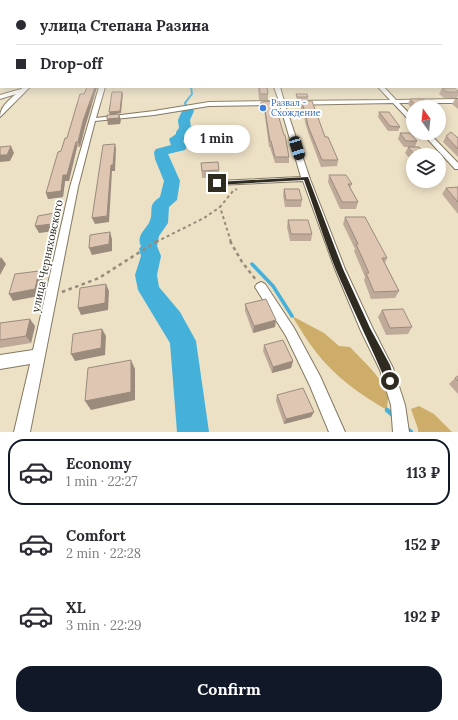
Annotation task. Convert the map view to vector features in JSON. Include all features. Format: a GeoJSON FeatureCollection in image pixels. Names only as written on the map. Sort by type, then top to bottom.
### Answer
{"type":"FeatureCollection","features":[{"type":"Feature","properties":{"kind":"street"},"geometry":{"type":"LineString","coordinates":[[0,97],[26,88]]}},
{"type":"Feature","properties":{"kind":"street"},"geometry":{"type":"LineString","coordinates":[[0,115],[9,103],[26,88]]}},
{"type":"Feature","properties":{"kind":"street","name":"улица Черняховского"},"geometry":{"type":"LineString","coordinates":[[22,432],[74,187],[102,88]]}},
{"type":"Feature","properties":{"kind":"street"},"geometry":{"type":"LineString","coordinates":[[277,88],[306,179],[340,269],[367,331],[386,368],[398,405],[401,432]]}},
{"type":"Feature","properties":{"kind":"street"},"geometry":{"type":"LineString","coordinates":[[382,88],[406,114]]}},
{"type":"Feature","properties":{"kind":"street"},"geometry":{"type":"LineString","coordinates":[[92,120],[209,104],[458,101]]}},
{"type":"Feature","properties":{"kind":"street"},"geometry":{"type":"LineString","coordinates":[[432,140],[458,167]]}},
{"type":"Feature","properties":{"kind":"street"},"geometry":{"type":"LineString","coordinates":[[217,183],[248,183],[306,179]]}},
{"type":"Feature","properties":{"kind":"street"},"geometry":{"type":"LineString","coordinates":[[261,287],[290,332],[315,381],[338,432]]}},
{"type":"Feature","properties":{"kind":"street"},"geometry":{"type":"LineString","coordinates":[[0,362],[38,356]]}},
{"type":"Feature","properties":{"kind":"path"},"geometry":{"type":"LineString","coordinates":[[51,295],[84,285],[99,278],[163,237],[204,218],[220,207],[233,191],[248,183]]}},
{"type":"Feature","properties":{"kind":"path"},"geometry":{"type":"LineString","coordinates":[[220,207],[225,230],[237,256],[261,287]]}},
{"type":"Feature","properties":{"kind":"shaded area"},"geometry":{"type":"Polygon","coordinates":[[[292,316],[324,333],[339,346],[350,347],[378,377],[388,397],[387,410],[367,398],[331,369],[313,348],[292,316]]]}},
{"type":"Feature","properties":{"kind":"shaded area"},"geometry":{"type":"Polygon","coordinates":[[[419,406],[434,414],[452,432],[418,432],[411,409],[419,406]]]}},
{"type":"Feature","properties":{"kind":"building"},"geometry":{"type":"Polygon","coordinates":[[[87,88],[95,88],[83,121],[78,142],[76,142],[67,175],[63,175],[61,191],[46,193],[58,152],[61,151],[65,138],[67,138],[80,94],[84,94],[87,88]]]}},
{"type":"Feature","properties":{"kind":"building"},"geometry":{"type":"Polygon","coordinates":[[[259,88],[267,88],[268,94],[260,94],[259,88]]]}},
{"type":"Feature","properties":{"kind":"building"},"geometry":{"type":"Polygon","coordinates":[[[442,88],[454,88],[458,92],[447,92],[442,88]]]}},
{"type":"Feature","properties":{"kind":"building"},"geometry":{"type":"Polygon","coordinates":[[[112,92],[122,92],[120,111],[109,112],[112,92]]]}},
{"type":"Feature","properties":{"kind":"building"},"geometry":{"type":"Polygon","coordinates":[[[296,94],[307,94],[308,97],[297,97],[296,94]]]}},
{"type":"Feature","properties":{"kind":"building"},"geometry":{"type":"Polygon","coordinates":[[[410,99],[424,100],[411,100],[410,99]]]}},
{"type":"Feature","properties":{"kind":"building"},"geometry":{"type":"Polygon","coordinates":[[[274,101],[285,135],[289,157],[275,157],[270,141],[264,104],[261,104],[261,102],[274,101]]]}},
{"type":"Feature","properties":{"kind":"building"},"geometry":{"type":"Polygon","coordinates":[[[301,101],[312,101],[325,137],[328,137],[338,160],[322,160],[308,126],[307,116],[301,101]]]}},
{"type":"Feature","properties":{"kind":"building"},"geometry":{"type":"Polygon","coordinates":[[[379,112],[389,112],[400,127],[390,126],[379,112]]]}},
{"type":"Feature","properties":{"kind":"building"},"geometry":{"type":"Polygon","coordinates":[[[119,114],[119,118],[107,119],[107,115],[119,114]]]}},
{"type":"Feature","properties":{"kind":"building"},"geometry":{"type":"Polygon","coordinates":[[[451,132],[458,138],[458,149],[446,136],[451,132]]]}},
{"type":"Feature","properties":{"kind":"building"},"geometry":{"type":"Polygon","coordinates":[[[400,133],[406,133],[406,140],[417,141],[406,141],[400,133]]]}},
{"type":"Feature","properties":{"kind":"building"},"geometry":{"type":"Polygon","coordinates":[[[115,144],[113,165],[111,165],[107,216],[92,218],[103,145],[115,144]]]}},
{"type":"Feature","properties":{"kind":"building"},"geometry":{"type":"Polygon","coordinates":[[[11,146],[7,155],[0,155],[0,147],[11,146]]]}},
{"type":"Feature","properties":{"kind":"building"},"geometry":{"type":"Polygon","coordinates":[[[408,147],[420,148],[409,148],[408,147]]]}},
{"type":"Feature","properties":{"kind":"building"},"geometry":{"type":"Polygon","coordinates":[[[218,162],[219,170],[202,171],[201,163],[218,162]]]}},
{"type":"Feature","properties":{"kind":"building"},"geometry":{"type":"Polygon","coordinates":[[[329,175],[346,175],[352,184],[348,184],[358,202],[342,202],[329,175]]]}},
{"type":"Feature","properties":{"kind":"building"},"geometry":{"type":"Polygon","coordinates":[[[458,187],[458,202],[446,188],[458,187]]]}},
{"type":"Feature","properties":{"kind":"building"},"geometry":{"type":"Polygon","coordinates":[[[284,189],[299,189],[302,200],[286,200],[284,189]]]}},
{"type":"Feature","properties":{"kind":"building"},"geometry":{"type":"Polygon","coordinates":[[[54,213],[52,224],[35,226],[38,216],[54,213]]]}},
{"type":"Feature","properties":{"kind":"building"},"geometry":{"type":"Polygon","coordinates":[[[345,217],[365,217],[387,258],[382,258],[399,291],[374,292],[366,273],[369,273],[356,244],[358,244],[345,217]]]}},
{"type":"Feature","properties":{"kind":"building"},"geometry":{"type":"Polygon","coordinates":[[[288,220],[308,220],[312,234],[291,234],[288,220]]]}},
{"type":"Feature","properties":{"kind":"building"},"geometry":{"type":"Polygon","coordinates":[[[110,232],[109,244],[89,248],[90,235],[110,232]]]}},
{"type":"Feature","properties":{"kind":"building"},"geometry":{"type":"Polygon","coordinates":[[[39,271],[35,289],[9,294],[15,274],[39,271]]]}},
{"type":"Feature","properties":{"kind":"building"},"geometry":{"type":"Polygon","coordinates":[[[106,284],[105,303],[78,308],[80,288],[106,284]]]}},
{"type":"Feature","properties":{"kind":"building"},"geometry":{"type":"Polygon","coordinates":[[[266,299],[276,320],[254,326],[245,304],[266,299]]]}},
{"type":"Feature","properties":{"kind":"building"},"geometry":{"type":"Polygon","coordinates":[[[403,309],[412,327],[390,328],[382,310],[403,309]]]}},
{"type":"Feature","properties":{"kind":"building"},"geometry":{"type":"Polygon","coordinates":[[[30,319],[26,336],[0,340],[0,323],[30,319]]]}},
{"type":"Feature","properties":{"kind":"building"},"geometry":{"type":"Polygon","coordinates":[[[102,329],[101,348],[71,354],[73,334],[102,329]]]}},
{"type":"Feature","properties":{"kind":"building"},"geometry":{"type":"Polygon","coordinates":[[[283,340],[293,361],[273,367],[264,345],[283,340]]]}},
{"type":"Feature","properties":{"kind":"building"},"geometry":{"type":"Polygon","coordinates":[[[131,360],[131,392],[85,401],[88,368],[131,360]]]}},
{"type":"Feature","properties":{"kind":"building"},"geometry":{"type":"Polygon","coordinates":[[[303,388],[314,412],[286,419],[277,395],[303,388]]]}},
{"type":"Feature","properties":{"kind":"waterway"},"geometry":{"type":"LineString","coordinates":[[186,106],[185,103],[192,94],[191,88]]}},
{"type":"Feature","properties":{"kind":"waterway"},"geometry":{"type":"LineString","coordinates":[[149,243],[150,235],[159,223],[160,205],[168,200],[172,181],[162,159],[161,152],[180,147],[177,144],[176,139],[183,136],[182,132],[185,128],[184,120],[188,111],[187,108]]}},
{"type":"Feature","properties":{"kind":"waterway"},"geometry":{"type":"LineString","coordinates":[[149,249],[151,256],[146,275],[149,290],[171,320],[183,341],[193,432]]}},
{"type":"Feature","properties":{"kind":"waterway"},"geometry":{"type":"LineString","coordinates":[[252,264],[273,286],[292,316]]}},
{"type":"Feature","properties":{"kind":"waterway"},"geometry":{"type":"LineString","coordinates":[[387,410],[395,417]]}},
{"type":"Feature","properties":{"kind":"waterway"},"geometry":{"type":"LineString","coordinates":[[406,428],[411,432]]}},
{"type":"Feature","properties":{"kind":"place","name":"Развал - Схождение"},"geometry":{"type":"Point","coordinates":[263,108]}},
{"type":"Feature","properties":{"kind":"route"},"geometry":{"type":"LineString","coordinates":[[217,183],[228,184],[306,179],[340,269],[367,331],[386,368],[390,381]]}}]}
